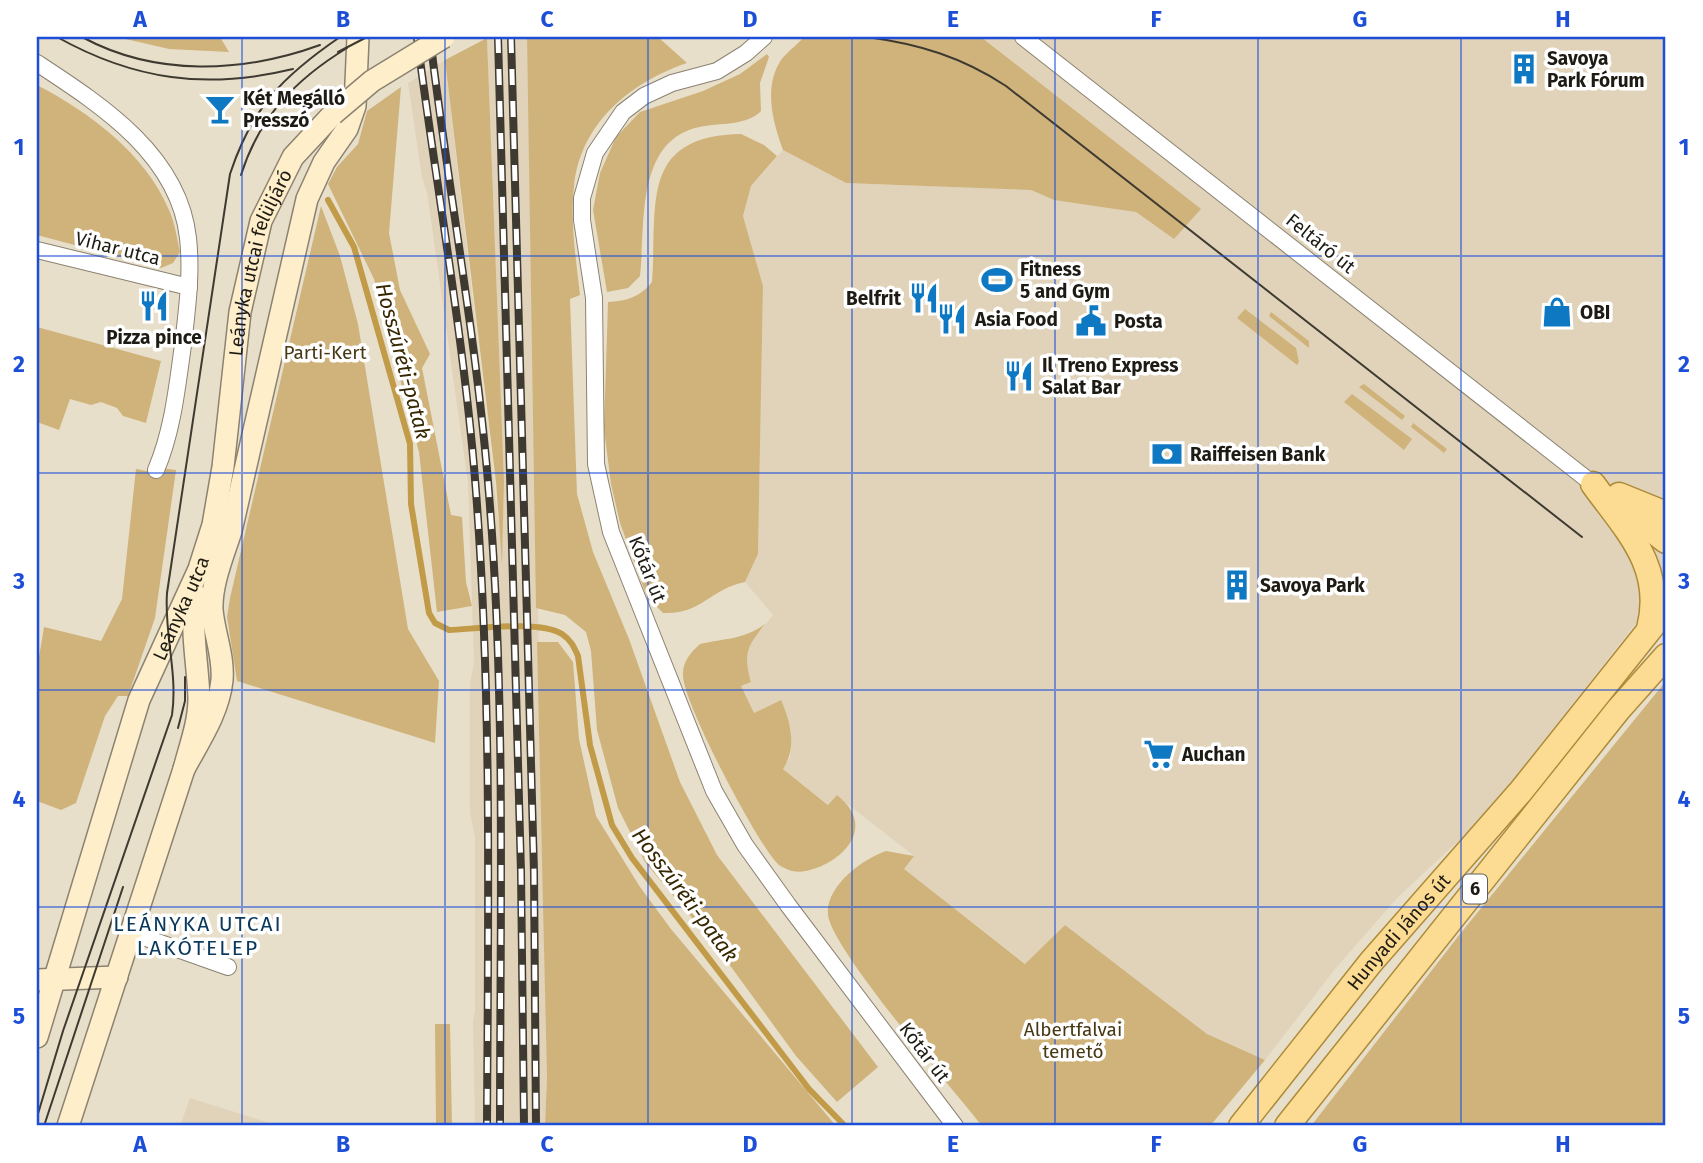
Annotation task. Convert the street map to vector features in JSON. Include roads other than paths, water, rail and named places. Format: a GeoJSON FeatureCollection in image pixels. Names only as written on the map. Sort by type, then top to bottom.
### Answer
{"type":"FeatureCollection","features":[{"type":"Feature","properties":{"kind":"main road"},"geometry":{"type":"LineString","coordinates":[[184,769],[209,723],[218,698],[222,679],[212,607],[215,583],[231,531],[307,199],[324,162],[347,129],[355,106],[358,37]]}},
{"type":"Feature","properties":{"kind":"main road","name":"Leányka utcai felüljáró"},"geometry":{"type":"LineString","coordinates":[[202,562],[213,525],[223,467],[240,312],[261,221],[293,157],[333,114],[372,81],[444,37]]}},
{"type":"Feature","properties":{"kind":"main road"},"geometry":{"type":"LineString","coordinates":[[1593,484],[1666,514]]}},
{"type":"Feature","properties":{"kind":"main road"},"geometry":{"type":"LineString","coordinates":[[1593,484],[1666,541]]}},
{"type":"Feature","properties":{"kind":"main road"},"geometry":{"type":"LineString","coordinates":[[1593,484],[1635,542],[1650,570],[1654,607],[1648,631]]}},
{"type":"Feature","properties":{"kind":"main road","name":"Leányka utca"},"geometry":{"type":"LineString","coordinates":[[68,1126],[184,769],[199,700],[192,621],[202,562]]}},
{"type":"Feature","properties":{"kind":"main road","name":"Leányka utca"},"geometry":{"type":"LineString","coordinates":[[37,1037],[45,980],[139,700],[202,562]]}},
{"type":"Feature","properties":{"kind":"main road","name":"Hunyadi János út"},"geometry":{"type":"LineString","coordinates":[[1241,1126],[1371,962],[1521,791],[1666,608]]}},
{"type":"Feature","properties":{"kind":"main road","name":"Hunyadi János út"},"geometry":{"type":"LineString","coordinates":[[1287,1126],[1618,710],[1666,656]]}},
{"type":"Feature","properties":{"kind":"main road"},"geometry":{"type":"LineString","coordinates":[[45,980],[117,977]]}},
{"type":"Feature","properties":{"kind":"street","name":"Kőtár út"},"geometry":{"type":"LineString","coordinates":[[764,37],[746,53],[717,71],[672,83],[644,96],[623,112],[594,153],[582,198],[582,220],[594,298],[593,427],[596,464],[611,533],[714,791],[745,845],[788,905],[955,1126]]}},
{"type":"Feature","properties":{"kind":"street","name":"Feltáró út"},"geometry":{"type":"LineString","coordinates":[[1023,37],[1593,484]]}},
{"type":"Feature","properties":{"kind":"street"},"geometry":{"type":"LineString","coordinates":[[37,63],[117,120],[144,145],[165,175],[182,208],[186,227],[189,287],[176,398],[156,470]]}},
{"type":"Feature","properties":{"kind":"street","name":"Vihar utca"},"geometry":{"type":"LineString","coordinates":[[37,250],[189,287]]}},
{"type":"Feature","properties":{"kind":"street"},"geometry":{"type":"LineString","coordinates":[[132,933],[228,967]]}},
{"type":"Feature","properties":{"kind":"waterway","name":"Hosszúréti-patak"},"geometry":{"type":"LineString","coordinates":[[328,200],[354,247],[410,444],[411,504],[429,613],[435,623],[449,630],[539,627],[562,634],[570,641],[578,656],[590,745],[612,825],[632,858],[809,1089],[845,1126]]}},
{"type":"Feature","properties":{"kind":"tram line"},"geometry":{"type":"LineString","coordinates":[[57,37],[114,63],[171,77],[230,79],[293,69]]}},
{"type":"Feature","properties":{"kind":"tram line"},"geometry":{"type":"LineString","coordinates":[[82,37],[110,50],[140,59],[200,66],[261,61],[320,45]]}},
{"type":"Feature","properties":{"kind":"tram line"},"geometry":{"type":"LineString","coordinates":[[37,1117],[63,1031],[172,715],[173,684],[167,593],[230,174],[259,111],[302,65],[340,37]]}},
{"type":"Feature","properties":{"kind":"tram line"},"geometry":{"type":"LineString","coordinates":[[338,52],[367,37]]}},
{"type":"Feature","properties":{"kind":"tram line"},"geometry":{"type":"LineString","coordinates":[[867,37],[939,53],[973,67],[1006,86],[1582,537]]}},
{"type":"Feature","properties":{"kind":"tram line"},"geometry":{"type":"LineString","coordinates":[[241,175],[258,135],[282,101],[311,73],[347,48]]}},
{"type":"Feature","properties":{"kind":"tram line"},"geometry":{"type":"LineString","coordinates":[[178,728],[185,701],[185,677]]}},
{"type":"Feature","properties":{"kind":"tram line"},"geometry":{"type":"LineString","coordinates":[[44,1126],[123,887]]}},
{"type":"Feature","properties":{"kind":"railway"},"geometry":{"type":"LineString","coordinates":[[417,37],[466,388],[477,505],[487,738],[487,1126]]}},
{"type":"Feature","properties":{"kind":"railway"},"geometry":{"type":"LineString","coordinates":[[430,37],[470,322],[489,494],[500,730],[500,1126]]}},
{"type":"Feature","properties":{"kind":"railway"},"geometry":{"type":"LineString","coordinates":[[498,37],[521,872],[524,1126]]}},
{"type":"Feature","properties":{"kind":"railway"},"geometry":{"type":"LineString","coordinates":[[511,37],[534,872],[536,1126]]}},
{"type":"Feature","properties":{"kind":"place","name":"Savoya Park Fórum"},"geometry":{"type":"Point","coordinates":[1524,69]}},
{"type":"Feature","properties":{"kind":"place","name":"Két Megálló Presszó"},"geometry":{"type":"Point","coordinates":[220,109]}},
{"type":"Feature","properties":{"kind":"place","name":"Fitness 5 and Gym"},"geometry":{"type":"Point","coordinates":[997,280]}},
{"type":"Feature","properties":{"kind":"place","name":"Belfrit"},"geometry":{"type":"Point","coordinates":[924,298]}},
{"type":"Feature","properties":{"kind":"place","name":"Pizza pince"},"geometry":{"type":"Point","coordinates":[154,306]}},
{"type":"Feature","properties":{"kind":"place","name":"OBI"},"geometry":{"type":"Point","coordinates":[1557,312]}},
{"type":"Feature","properties":{"kind":"place","name":"Asia Food"},"geometry":{"type":"Point","coordinates":[952,319]}},
{"type":"Feature","properties":{"kind":"place","name":"Posta"},"geometry":{"type":"Point","coordinates":[1091,321]}},
{"type":"Feature","properties":{"kind":"place","name":"Il Treno Express Salat Bar"},"geometry":{"type":"Point","coordinates":[1019,376]}},
{"type":"Feature","properties":{"kind":"place","name":"Raiffeisen Bank"},"geometry":{"type":"Point","coordinates":[1167,454]}},
{"type":"Feature","properties":{"kind":"place","name":"Savoya Park"},"geometry":{"type":"Point","coordinates":[1237,585]}},
{"type":"Feature","properties":{"kind":"place","name":"Auchan"},"geometry":{"type":"Point","coordinates":[1159,754]}},
{"type":"Feature","properties":{"kind":"district","name":"LEÁNYKA UTCAI LAKÓTELEP"},"geometry":{"type":"Point","coordinates":[198,936]}},
{"type":"Feature","properties":{"kind":"park label","name":"Parti-Kert"},"geometry":{"type":"Point","coordinates":[325,352]}},
{"type":"Feature","properties":{"kind":"park label","name":"Albertfalvai temető"},"geometry":{"type":"Point","coordinates":[1073,1040]}}]}
